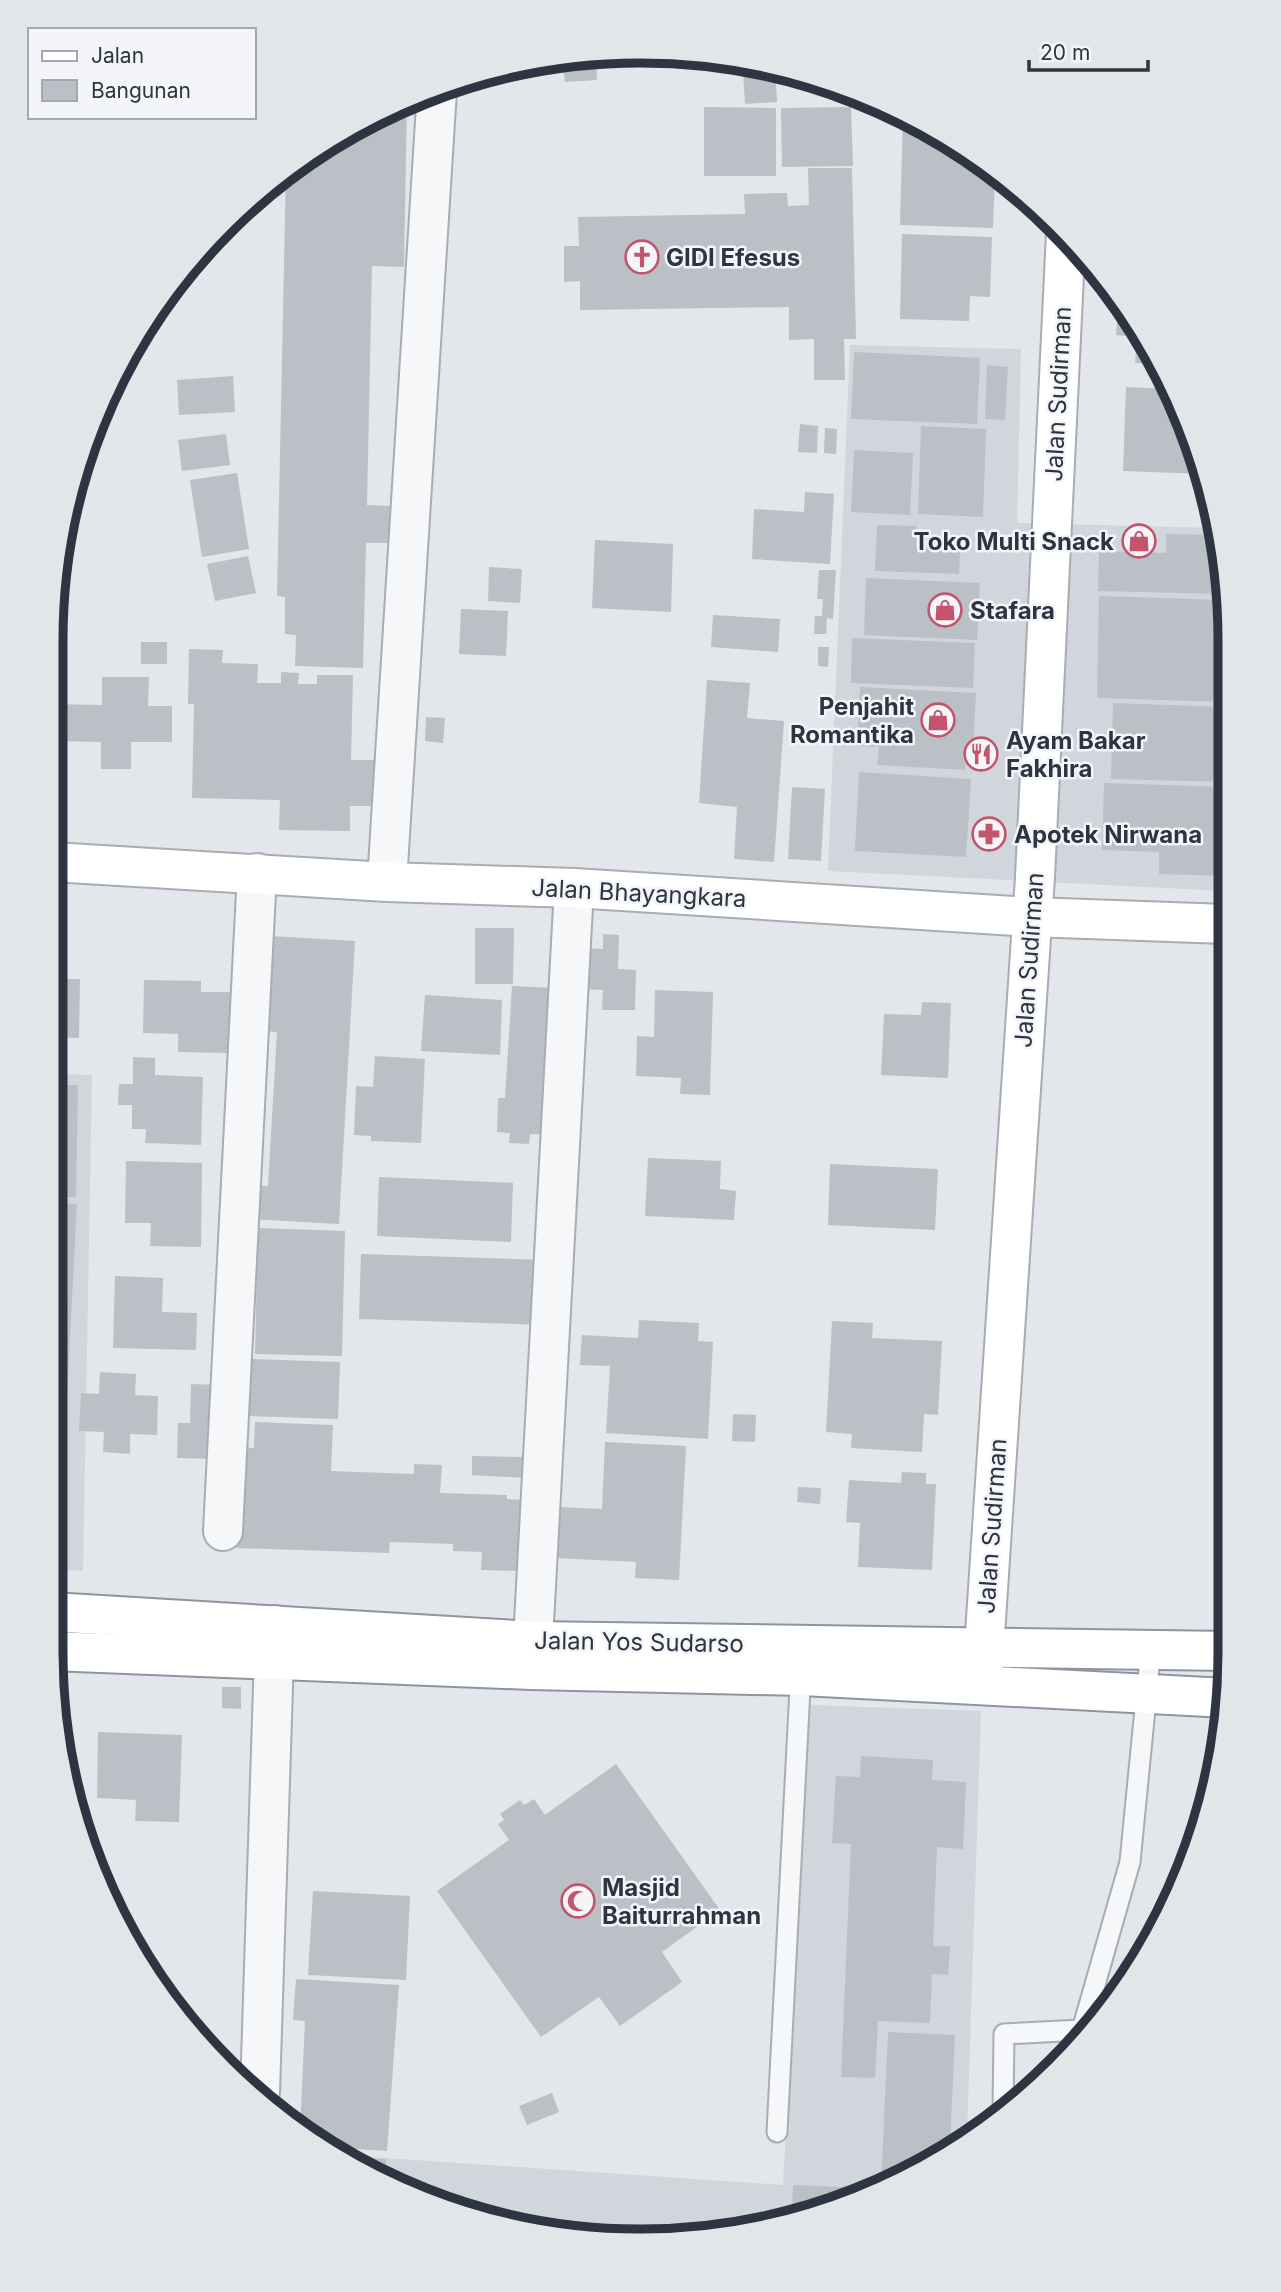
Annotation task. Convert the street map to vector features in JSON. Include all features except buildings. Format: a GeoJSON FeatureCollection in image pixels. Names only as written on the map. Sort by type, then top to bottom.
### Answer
{"type":"FeatureCollection","features":[{"type":"Feature","properties":{"kind":"main road","name":"Jalan Sudirman"},"geometry":{"type":"LineString","coordinates":[[982,1686],[1031,917],[1065,249]]}},
{"type":"Feature","properties":{"kind":"main road","name":"Jalan Bhayangkara"},"geometry":{"type":"LineString","coordinates":[[63,863],[387,882],[574,888],[1031,917],[1218,924]]}},
{"type":"Feature","properties":{"kind":"main road","name":"Jalan Yos Sudarso"},"geometry":{"type":"LineString","coordinates":[[63,1614],[274,1642],[800,1660],[984,1648],[1218,1651]]}},
{"type":"Feature","properties":{"kind":"main road","name":"Jalan Yos Sudarso"},"geometry":{"type":"LineString","coordinates":[[63,1651],[274,1642],[533,1641],[800,1660],[982,1686],[1216,1697]]}},
{"type":"Feature","properties":{"kind":"street"},"geometry":{"type":"LineString","coordinates":[[387,882],[436,101]]}},
{"type":"Feature","properties":{"kind":"street"},"geometry":{"type":"LineString","coordinates":[[223,1531],[257,873]]}},
{"type":"Feature","properties":{"kind":"street"},"geometry":{"type":"LineString","coordinates":[[533,1641],[574,888]]}},
{"type":"Feature","properties":{"kind":"street"},"geometry":{"type":"LineString","coordinates":[[260,2086],[274,1642]]}},
{"type":"Feature","properties":{"kind":"lane"},"geometry":{"type":"LineString","coordinates":[[1085,2020],[1130,1861],[1151,1648]]}},
{"type":"Feature","properties":{"kind":"lane"},"geometry":{"type":"LineString","coordinates":[[777,2133],[800,1660]]}},
{"type":"Feature","properties":{"kind":"lane"},"geometry":{"type":"LineString","coordinates":[[1003,2101],[1004,2034],[1076,2030]]}},
{"type":"Feature","properties":{"kind":"shaded area"},"geometry":{"type":"Polygon","coordinates":[[[850,345],[1021,349],[1017,523],[1207,528],[1217,603],[1218,891],[828,871],[850,345]]]}},
{"type":"Feature","properties":{"kind":"shaded area"},"geometry":{"type":"Polygon","coordinates":[[[63,1074],[92,1075],[83,1571],[63,1570],[63,1074]]]}},
{"type":"Feature","properties":{"kind":"shaded area"},"geometry":{"type":"Polygon","coordinates":[[[810,1705],[981,1711],[967,2128],[896,2169],[826,2198],[753,2218],[678,2228],[603,2228],[528,2218],[455,2198],[420,2185],[360,2156],[783,2185],[810,1705]]]}},
{"type":"Feature","properties":{"kind":"place","name":"GIDI Efesus"},"geometry":{"type":"Point","coordinates":[642,257]}},
{"type":"Feature","properties":{"kind":"place","name":"Toko Multi Snack"},"geometry":{"type":"Point","coordinates":[1139,541]}},
{"type":"Feature","properties":{"kind":"place","name":"Stafara"},"geometry":{"type":"Point","coordinates":[945,610]}},
{"type":"Feature","properties":{"kind":"place","name":"Penjahit Romantika"},"geometry":{"type":"Point","coordinates":[938,720]}},
{"type":"Feature","properties":{"kind":"place","name":"Ayam Bakar Fakhira"},"geometry":{"type":"Point","coordinates":[981,754]}},
{"type":"Feature","properties":{"kind":"place","name":"Apotek Nirwana"},"geometry":{"type":"Point","coordinates":[989,834]}},
{"type":"Feature","properties":{"kind":"place","name":"Masjid Baiturrahman"},"geometry":{"type":"Point","coordinates":[578,1901]}}]}
